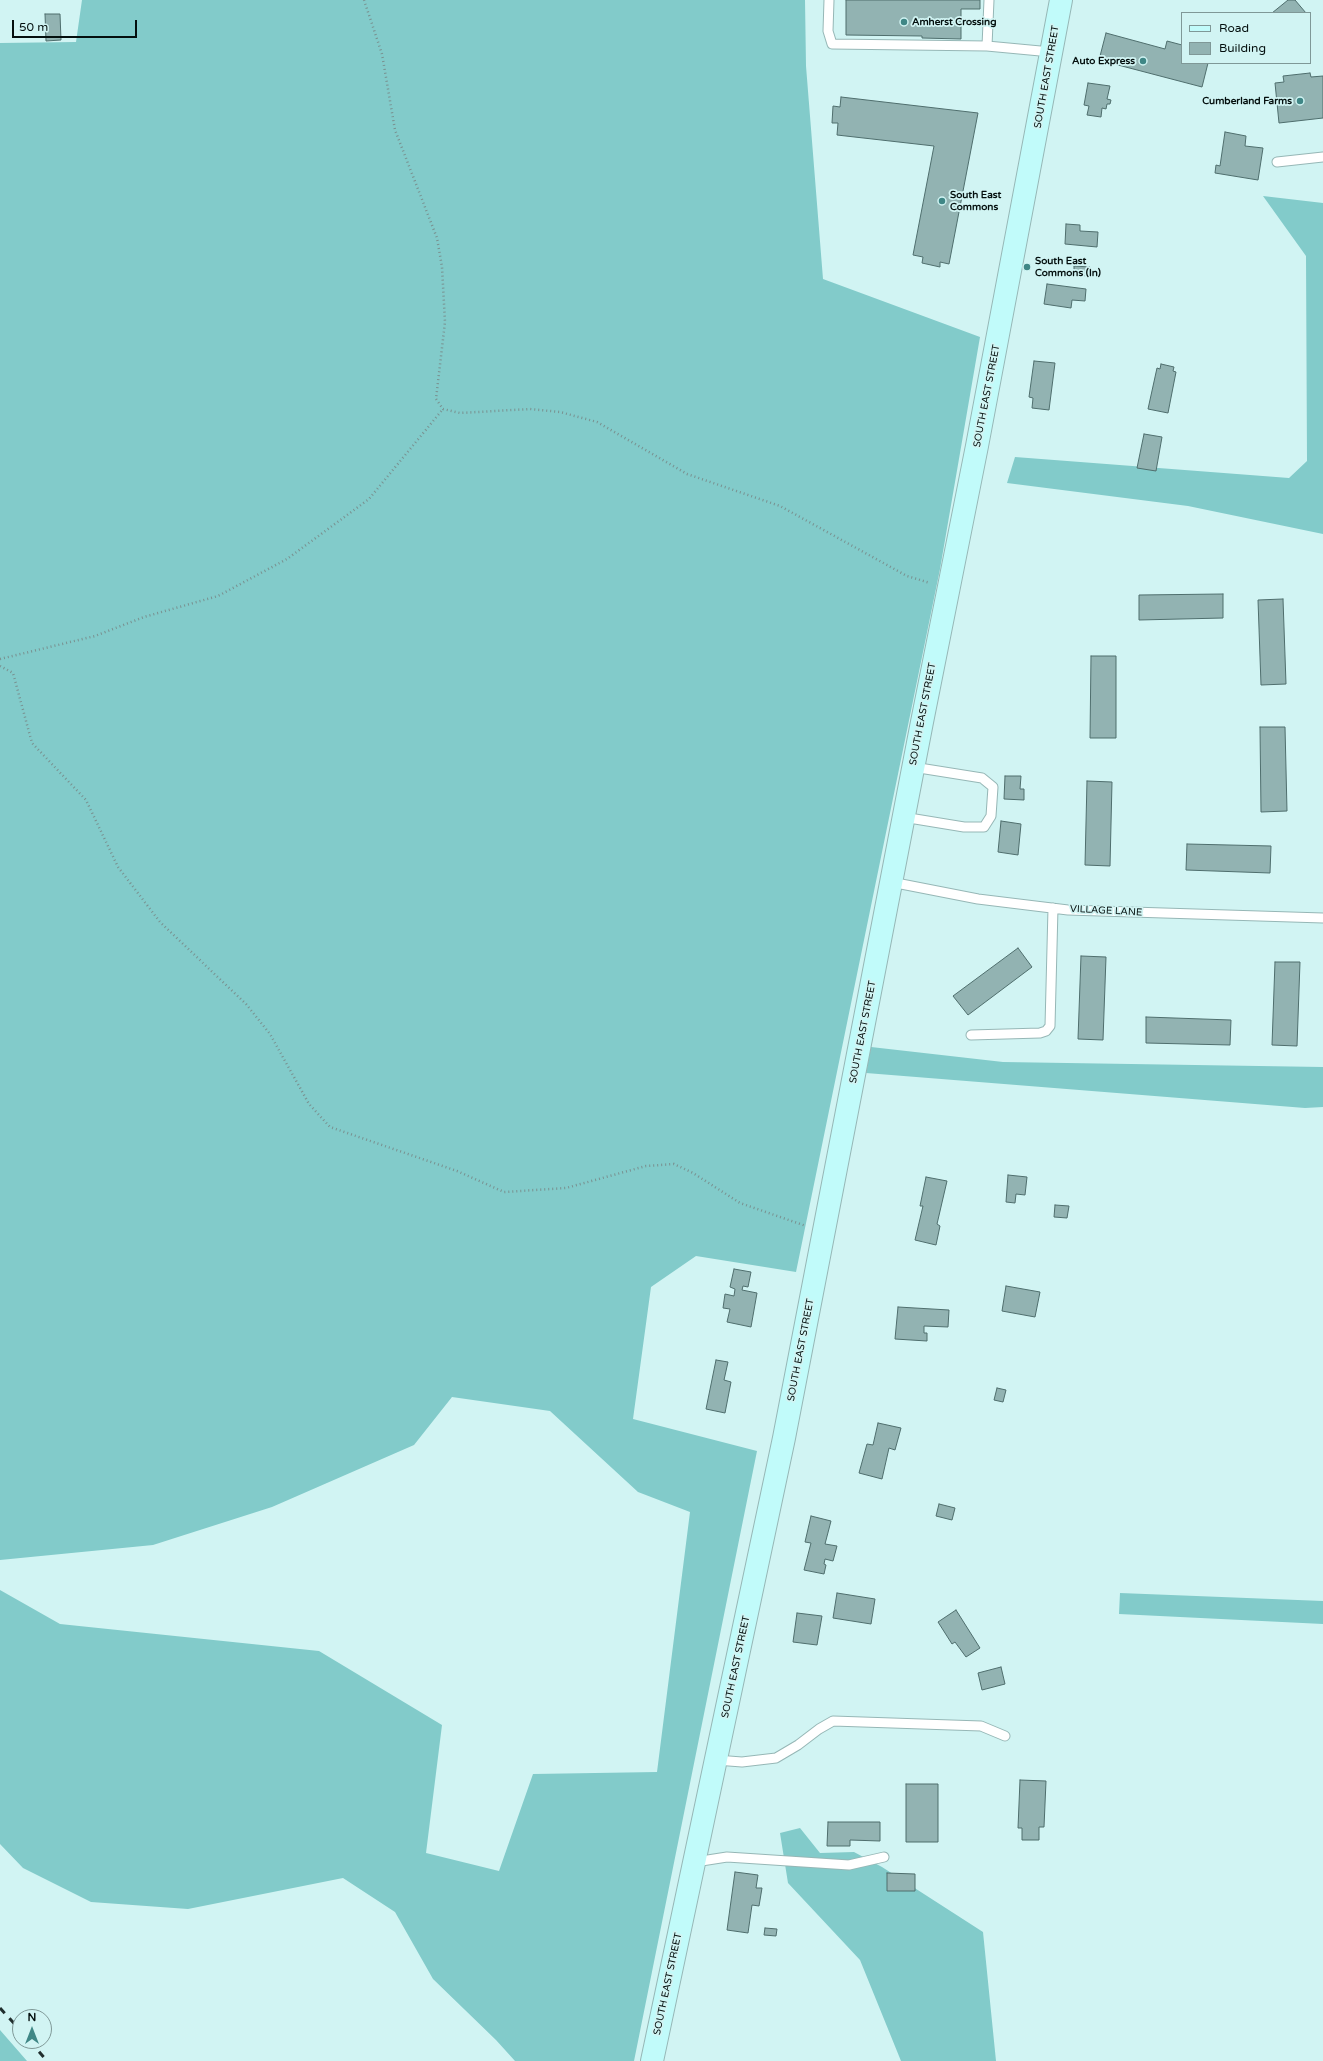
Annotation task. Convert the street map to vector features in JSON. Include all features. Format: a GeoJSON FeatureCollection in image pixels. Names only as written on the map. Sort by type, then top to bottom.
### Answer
{"type":"FeatureCollection","features":[{"type":"Feature","properties":{"kind":"main road","name":"SOUTH EAST STREET"},"geometry":{"type":"LineString","coordinates":[[652,2061],[784,1438],[913,767],[977,446],[1061,0]]}},
{"type":"Feature","properties":{"kind":"lane"},"geometry":{"type":"LineString","coordinates":[[829,0],[828,31],[832,44],[987,46],[1051,52]]}},
{"type":"Feature","properties":{"kind":"lane"},"geometry":{"type":"LineString","coordinates":[[987,46],[989,0]]}},
{"type":"Feature","properties":{"kind":"lane"},"geometry":{"type":"LineString","coordinates":[[1277,162],[1323,157]]}},
{"type":"Feature","properties":{"kind":"lane"},"geometry":{"type":"LineString","coordinates":[[904,817],[964,827],[984,828],[991,816],[993,788],[982,778],[913,767]]}},
{"type":"Feature","properties":{"kind":"lane","name":"VILLAGE LANE"},"geometry":{"type":"LineString","coordinates":[[891,882],[978,898],[1092,912],[1323,918]]}},
{"type":"Feature","properties":{"kind":"lane"},"geometry":{"type":"LineString","coordinates":[[971,1035],[1040,1033],[1046,1031],[1050,1026],[1053,908]]}},
{"type":"Feature","properties":{"kind":"lane"},"geometry":{"type":"LineString","coordinates":[[716,1760],[742,1762],[776,1758],[798,1745],[819,1728],[833,1721],[981,1726],[1005,1736]]}},
{"type":"Feature","properties":{"kind":"lane"},"geometry":{"type":"LineString","coordinates":[[694,1862],[727,1856],[849,1865],[884,1857]]}},
{"type":"Feature","properties":{"kind":"path"},"geometry":{"type":"LineString","coordinates":[[364,0],[382,54],[395,130],[437,238],[442,267],[445,322],[436,399],[443,409],[460,413],[530,409],[560,412],[597,422],[687,474],[780,506],[907,576],[948,588]]}},
{"type":"Feature","properties":{"kind":"path"},"geometry":{"type":"LineString","coordinates":[[0,659],[95,636],[144,617],[218,596],[287,559],[369,499],[443,409]]}},
{"type":"Feature","properties":{"kind":"path"},"geometry":{"type":"LineString","coordinates":[[0,666],[13,673],[32,743],[86,800],[118,867],[160,922],[246,1004],[270,1034],[309,1104],[330,1127],[457,1171],[504,1192],[566,1188],[646,1166],[674,1164],[693,1172],[740,1203],[824,1232]]}},
{"type":"Feature","properties":{"kind":"shaded area"},"geometry":{"type":"Polygon","coordinates":[[[82,0],[805,0],[806,66],[823,279],[980,337],[940,569],[796,1272],[696,1256],[651,1287],[633,1419],[757,1451],[634,2061],[515,2061],[496,2040],[433,1979],[395,1912],[343,1878],[188,1909],[91,1902],[23,1868],[0,1844],[0,1590],[60,1624],[319,1651],[442,1725],[426,1853],[499,1871],[533,1774],[657,1772],[690,1512],[638,1492],[550,1411],[452,1397],[414,1445],[272,1507],[153,1545],[0,1560],[0,43],[76,42],[82,0]]]}},
{"type":"Feature","properties":{"kind":"shaded area"},"geometry":{"type":"Polygon","coordinates":[[[1263,196],[1323,203],[1323,534],[1188,506],[1007,483],[1015,457],[1289,478],[1307,461],[1306,256],[1263,196]]]}},
{"type":"Feature","properties":{"kind":"shaded area"},"geometry":{"type":"Polygon","coordinates":[[[871,1047],[1003,1062],[1323,1067],[1323,1107],[1305,1108],[866,1073],[871,1047]]]}},
{"type":"Feature","properties":{"kind":"shaded area"},"geometry":{"type":"Polygon","coordinates":[[[1120,1593],[1323,1601],[1323,1624],[1119,1614],[1120,1593]]]}},
{"type":"Feature","properties":{"kind":"shaded area"},"geometry":{"type":"Polygon","coordinates":[[[800,1828],[820,1853],[854,1852],[882,1867],[983,1932],[996,2061],[901,2061],[860,1960],[788,1883],[780,1833],[800,1828]]]}},
{"type":"Feature","properties":{"kind":"shaded area"},"geometry":{"type":"Polygon","coordinates":[[[0,2030],[12,2044],[12,2049],[17,2049],[27,2061],[0,2061],[0,2030]]]}},
{"type":"Feature","properties":{"kind":"building","name":"Amherst Crossing"},"geometry":{"type":"Polygon","coordinates":[[[846,0],[980,0],[980,9],[961,9],[961,39],[922,38],[922,36],[846,35],[846,0]]]}},
{"type":"Feature","properties":{"kind":"building"},"geometry":{"type":"Polygon","coordinates":[[[1288,0],[1295,0],[1305,12],[1273,12],[1288,0]]]}},
{"type":"Feature","properties":{"kind":"building"},"geometry":{"type":"Polygon","coordinates":[[[45,14],[60,14],[61,40],[46,41],[45,14]]]}},
{"type":"Feature","properties":{"kind":"building","name":"Auto Express"},"geometry":{"type":"Polygon","coordinates":[[[1106,33],[1165,49],[1167,41],[1181,45],[1181,64],[1208,64],[1202,87],[1099,60],[1106,33]]]}},
{"type":"Feature","properties":{"kind":"building","name":"Cumberland Farms"},"geometry":{"type":"Polygon","coordinates":[[[1310,73],[1311,77],[1323,76],[1323,118],[1279,123],[1275,83],[1284,82],[1283,76],[1310,73]]]}},
{"type":"Feature","properties":{"kind":"building"},"geometry":{"type":"Polygon","coordinates":[[[1088,83],[1110,86],[1107,99],[1111,100],[1110,104],[1107,104],[1106,109],[1102,108],[1101,117],[1087,115],[1089,106],[1084,105],[1088,83]]]}},
{"type":"Feature","properties":{"kind":"building","name":"South East Commons"},"geometry":{"type":"Polygon","coordinates":[[[841,97],[978,113],[949,264],[940,262],[940,267],[922,263],[923,257],[913,255],[934,146],[837,135],[838,123],[832,123],[833,106],[840,107],[841,97]]]}},
{"type":"Feature","properties":{"kind":"building"},"geometry":{"type":"Polygon","coordinates":[[[1225,132],[1246,136],[1245,146],[1263,148],[1258,180],[1215,173],[1216,165],[1220,166],[1225,132]]]}},
{"type":"Feature","properties":{"kind":"building"},"geometry":{"type":"Polygon","coordinates":[[[1066,224],[1080,225],[1080,231],[1098,232],[1097,247],[1065,244],[1066,224]]]}},
{"type":"Feature","properties":{"kind":"building"},"geometry":{"type":"Polygon","coordinates":[[[1074,266],[1090,267],[1090,276],[1074,275],[1074,266]]]}},
{"type":"Feature","properties":{"kind":"building"},"geometry":{"type":"Polygon","coordinates":[[[1047,284],[1086,289],[1085,301],[1072,300],[1071,308],[1044,304],[1047,284]]]}},
{"type":"Feature","properties":{"kind":"building"},"geometry":{"type":"Polygon","coordinates":[[[1034,361],[1055,363],[1049,410],[1032,408],[1033,398],[1029,397],[1034,361]]]}},
{"type":"Feature","properties":{"kind":"building"},"geometry":{"type":"Polygon","coordinates":[[[1161,364],[1174,367],[1173,371],[1176,372],[1168,413],[1148,409],[1157,368],[1160,369],[1161,364]]]}},
{"type":"Feature","properties":{"kind":"building"},"geometry":{"type":"Polygon","coordinates":[[[1144,434],[1162,437],[1156,471],[1137,468],[1144,434]]]}},
{"type":"Feature","properties":{"kind":"building"},"geometry":{"type":"Polygon","coordinates":[[[1223,594],[1223,618],[1139,620],[1139,595],[1223,594]]]}},
{"type":"Feature","properties":{"kind":"building"},"geometry":{"type":"Polygon","coordinates":[[[1283,599],[1286,684],[1261,685],[1258,600],[1283,599]]]}},
{"type":"Feature","properties":{"kind":"building"},"geometry":{"type":"Polygon","coordinates":[[[1091,656],[1116,656],[1116,738],[1090,738],[1091,656]]]}},
{"type":"Feature","properties":{"kind":"building"},"geometry":{"type":"Polygon","coordinates":[[[1260,727],[1285,727],[1287,811],[1261,812],[1260,727]]]}},
{"type":"Feature","properties":{"kind":"building"},"geometry":{"type":"Polygon","coordinates":[[[1005,776],[1021,776],[1020,789],[1024,789],[1024,800],[1004,799],[1005,776]]]}},
{"type":"Feature","properties":{"kind":"building"},"geometry":{"type":"Polygon","coordinates":[[[1087,781],[1112,782],[1110,866],[1085,865],[1087,781]]]}},
{"type":"Feature","properties":{"kind":"building"},"geometry":{"type":"Polygon","coordinates":[[[1001,821],[1021,824],[1018,855],[998,852],[1001,821]]]}},
{"type":"Feature","properties":{"kind":"building"},"geometry":{"type":"Polygon","coordinates":[[[1187,844],[1271,846],[1270,873],[1186,870],[1187,844]]]}},
{"type":"Feature","properties":{"kind":"building"},"geometry":{"type":"Polygon","coordinates":[[[1018,948],[1032,967],[968,1015],[953,996],[1018,948]]]}},
{"type":"Feature","properties":{"kind":"building"},"geometry":{"type":"Polygon","coordinates":[[[1081,956],[1106,957],[1103,1040],[1078,1039],[1081,956]]]}},
{"type":"Feature","properties":{"kind":"building"},"geometry":{"type":"Polygon","coordinates":[[[1275,962],[1300,962],[1297,1046],[1272,1045],[1275,962]]]}},
{"type":"Feature","properties":{"kind":"building"},"geometry":{"type":"Polygon","coordinates":[[[1146,1017],[1231,1020],[1230,1045],[1146,1043],[1146,1017]]]}},
{"type":"Feature","properties":{"kind":"building"},"geometry":{"type":"Polygon","coordinates":[[[1008,1175],[1027,1177],[1025,1195],[1016,1194],[1015,1203],[1006,1202],[1008,1175]]]}},
{"type":"Feature","properties":{"kind":"building"},"geometry":{"type":"Polygon","coordinates":[[[926,1177],[947,1181],[937,1224],[940,1226],[936,1245],[915,1240],[923,1206],[920,1206],[926,1177]]]}},
{"type":"Feature","properties":{"kind":"building"},"geometry":{"type":"Polygon","coordinates":[[[1055,1205],[1069,1206],[1067,1218],[1054,1217],[1055,1205]]]}},
{"type":"Feature","properties":{"kind":"building"},"geometry":{"type":"Polygon","coordinates":[[[734,1269],[751,1272],[748,1287],[743,1286],[742,1290],[757,1293],[751,1327],[727,1322],[730,1309],[723,1308],[725,1294],[734,1296],[735,1289],[730,1287],[734,1269]]]}},
{"type":"Feature","properties":{"kind":"building"},"geometry":{"type":"Polygon","coordinates":[[[1006,1286],[1040,1292],[1035,1317],[1002,1311],[1006,1286]]]}},
{"type":"Feature","properties":{"kind":"building"},"geometry":{"type":"Polygon","coordinates":[[[898,1307],[949,1310],[948,1327],[924,1326],[924,1333],[927,1333],[927,1341],[895,1339],[898,1307]]]}},
{"type":"Feature","properties":{"kind":"building"},"geometry":{"type":"Polygon","coordinates":[[[716,1360],[728,1362],[724,1380],[731,1382],[725,1413],[706,1409],[716,1360]]]}},
{"type":"Feature","properties":{"kind":"building"},"geometry":{"type":"Polygon","coordinates":[[[997,1388],[1006,1390],[1003,1402],[994,1400],[997,1388]]]}},
{"type":"Feature","properties":{"kind":"building"},"geometry":{"type":"Polygon","coordinates":[[[878,1423],[901,1428],[895,1450],[889,1448],[882,1479],[859,1473],[867,1444],[873,1445],[878,1423]]]}},
{"type":"Feature","properties":{"kind":"building"},"geometry":{"type":"Polygon","coordinates":[[[939,1504],[955,1508],[952,1520],[936,1516],[939,1504]]]}},
{"type":"Feature","properties":{"kind":"building"},"geometry":{"type":"Polygon","coordinates":[[[811,1516],[831,1521],[825,1544],[837,1546],[833,1561],[825,1559],[824,1564],[826,1565],[824,1574],[804,1570],[811,1543],[805,1542],[811,1516]]]}},
{"type":"Feature","properties":{"kind":"building"},"geometry":{"type":"Polygon","coordinates":[[[837,1593],[875,1599],[871,1624],[833,1618],[837,1593]]]}},
{"type":"Feature","properties":{"kind":"building"},"geometry":{"type":"Polygon","coordinates":[[[956,1610],[980,1648],[966,1657],[955,1642],[952,1644],[938,1622],[956,1610]]]}},
{"type":"Feature","properties":{"kind":"building"},"geometry":{"type":"Polygon","coordinates":[[[797,1613],[822,1616],[817,1645],[793,1642],[797,1613]]]}},
{"type":"Feature","properties":{"kind":"building"},"geometry":{"type":"Polygon","coordinates":[[[1001,1667],[1005,1684],[982,1690],[978,1673],[1001,1667]]]}},
{"type":"Feature","properties":{"kind":"building"},"geometry":{"type":"Polygon","coordinates":[[[1020,1780],[1046,1781],[1044,1827],[1039,1827],[1039,1840],[1022,1840],[1022,1828],[1018,1828],[1020,1780]]]}},
{"type":"Feature","properties":{"kind":"building"},"geometry":{"type":"Polygon","coordinates":[[[906,1784],[938,1784],[938,1842],[906,1842],[906,1784]]]}},
{"type":"Feature","properties":{"kind":"building"},"geometry":{"type":"Polygon","coordinates":[[[828,1822],[880,1822],[880,1841],[850,1840],[850,1846],[827,1846],[828,1822]]]}},
{"type":"Feature","properties":{"kind":"building"},"geometry":{"type":"Polygon","coordinates":[[[735,1872],[758,1875],[756,1888],[762,1888],[759,1906],[752,1905],[748,1933],[727,1930],[735,1872]]]}},
{"type":"Feature","properties":{"kind":"building"},"geometry":{"type":"Polygon","coordinates":[[[887,1873],[915,1874],[915,1891],[887,1891],[887,1873]]]}},
{"type":"Feature","properties":{"kind":"building"},"geometry":{"type":"Polygon","coordinates":[[[765,1928],[777,1929],[776,1936],[764,1935],[765,1928]]]}},
{"type":"Feature","properties":{"kind":"railway"},"geometry":{"type":"LineString","coordinates":[[0,2008],[12,2021]]}},
{"type":"Feature","properties":{"kind":"railway"},"geometry":{"type":"LineString","coordinates":[[37,2049],[47,2061]]}},
{"type":"Feature","properties":{"kind":"place","name":"Amherst Crossing"},"geometry":{"type":"Point","coordinates":[904,22]}},
{"type":"Feature","properties":{"kind":"place","name":"Auto Express"},"geometry":{"type":"Point","coordinates":[1143,61]}},
{"type":"Feature","properties":{"kind":"place","name":"Cumberland Farms"},"geometry":{"type":"Point","coordinates":[1300,101]}},
{"type":"Feature","properties":{"kind":"place","name":"South East Commons"},"geometry":{"type":"Point","coordinates":[942,201]}},
{"type":"Feature","properties":{"kind":"place","name":"South East Commons (In)"},"geometry":{"type":"Point","coordinates":[1027,267]}}]}
